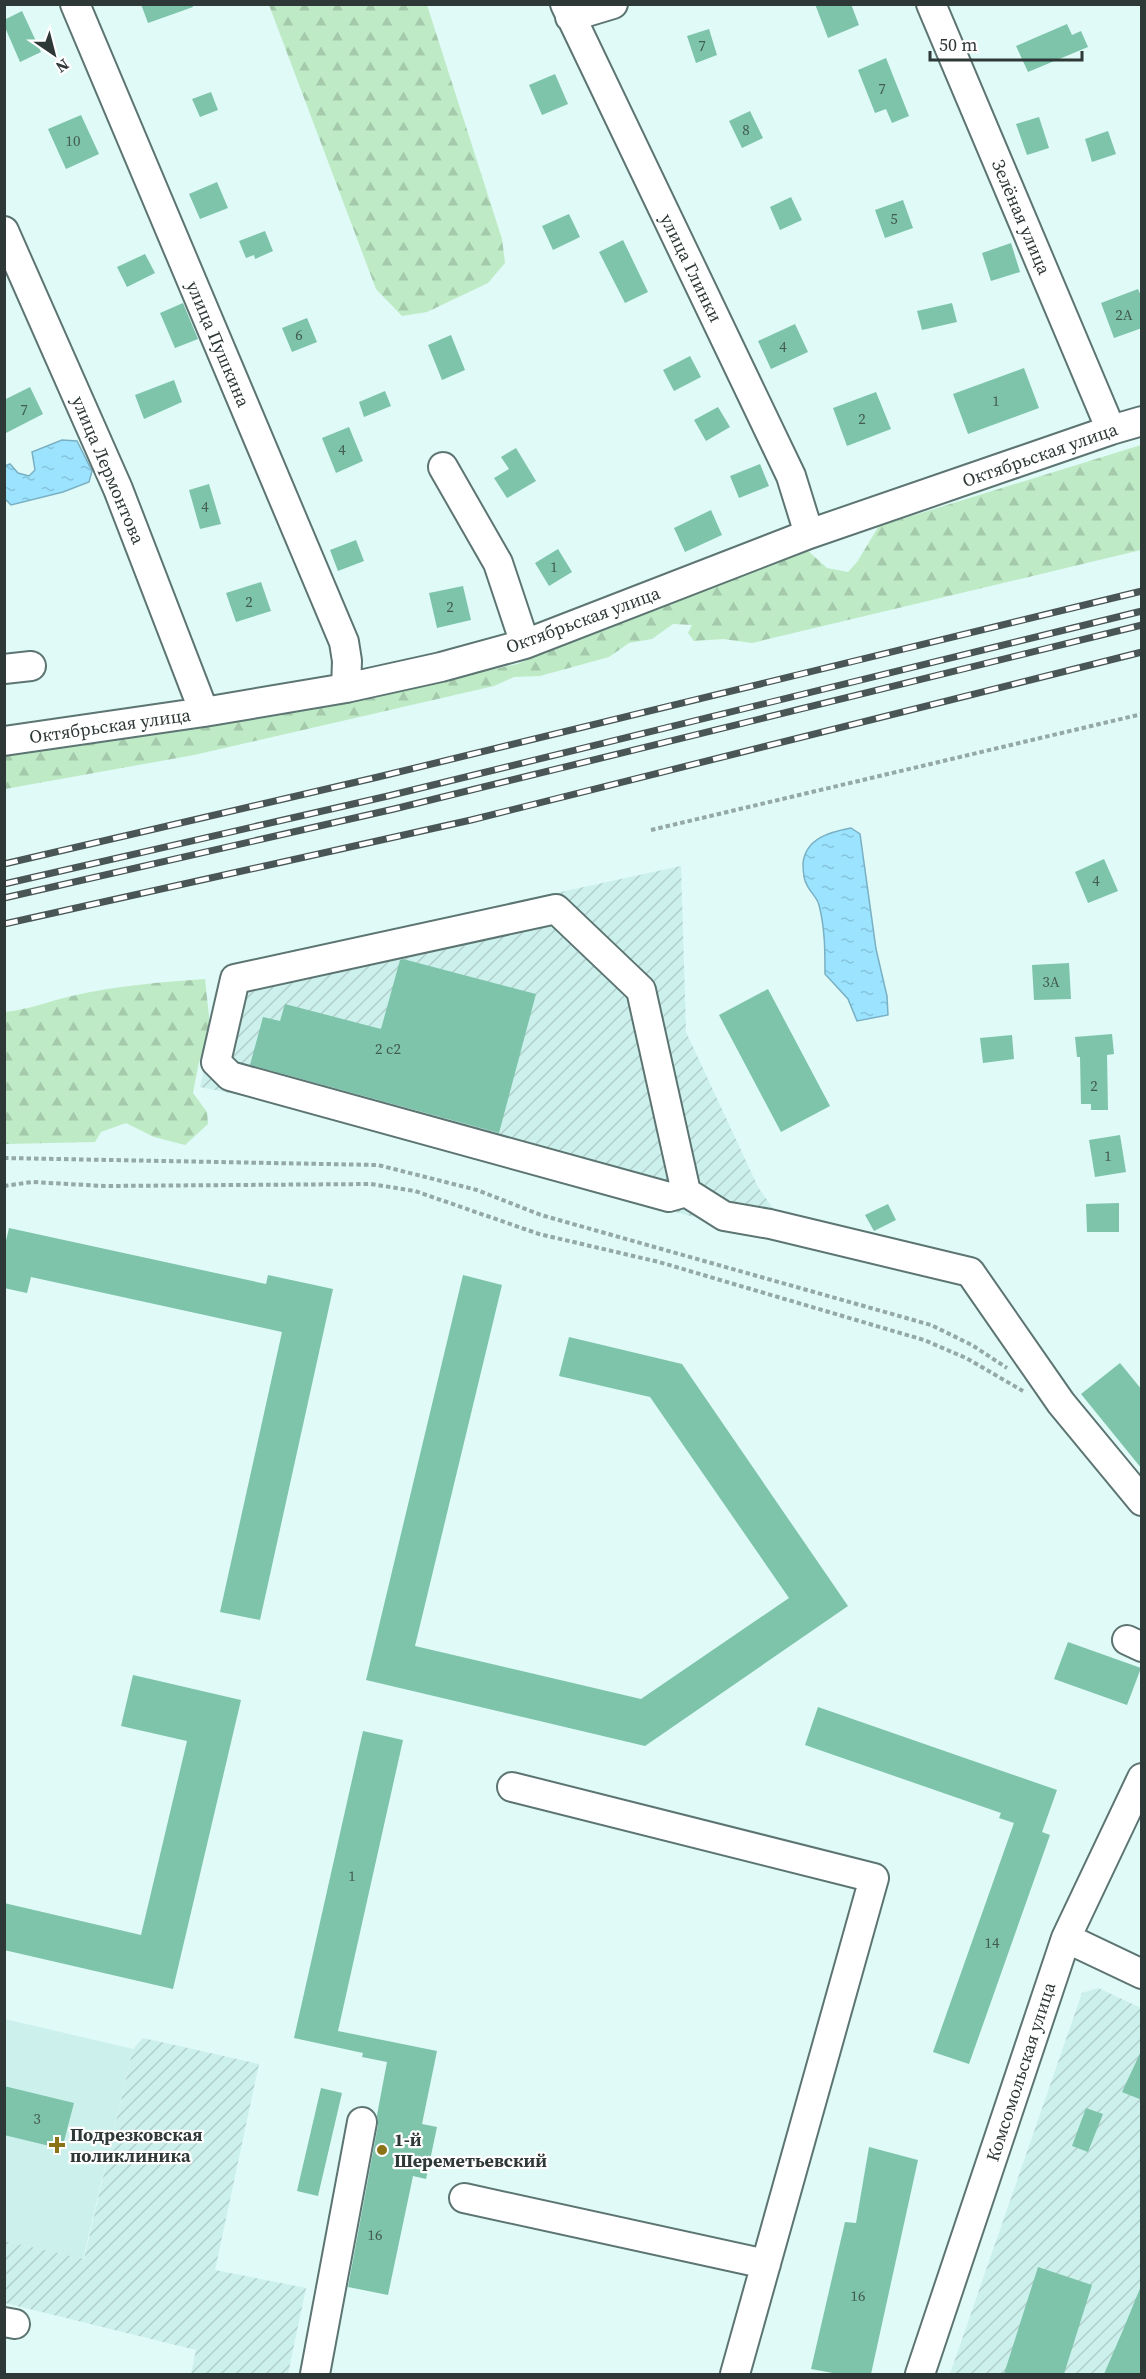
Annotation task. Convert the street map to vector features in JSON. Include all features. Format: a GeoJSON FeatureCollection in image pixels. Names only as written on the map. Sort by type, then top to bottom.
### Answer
{"type":"FeatureCollection","features":[{"type":"Feature","properties":{"kind":"street","name":"улица Пушкина"},"geometry":{"type":"LineString","coordinates":[[75,4],[344,642],[347,661],[346,688]]}},
{"type":"Feature","properties":{"kind":"street"},"geometry":{"type":"LineString","coordinates":[[567,11],[613,4]]}},
{"type":"Feature","properties":{"kind":"street","name":"Зелёная улица"},"geometry":{"type":"LineString","coordinates":[[932,4],[1111,430]]}},
{"type":"Feature","properties":{"kind":"street","name":"улица Глинки"},"geometry":{"type":"LineString","coordinates":[[567,11],[791,476],[809,534]]}},
{"type":"Feature","properties":{"kind":"street","name":"улица Лермонтова"},"geometry":{"type":"LineString","coordinates":[[4,231],[118,489],[204,712]]}},
{"type":"Feature","properties":{"kind":"street","name":"Октябрьская улица"},"geometry":{"type":"LineString","coordinates":[[4,741],[204,712],[346,688],[441,667],[525,644],[809,534],[1142,421]]}},
{"type":"Feature","properties":{"kind":"street"},"geometry":{"type":"LineString","coordinates":[[443,467],[498,564],[525,644]]}},
{"type":"Feature","properties":{"kind":"street"},"geometry":{"type":"LineString","coordinates":[[686,1192],[669,1197],[230,1076],[216,1062],[235,979],[556,909],[641,990],[686,1192],[724,1216],[770,1224],[970,1272],[1061,1403],[1142,1501]]}},
{"type":"Feature","properties":{"kind":"street","name":"Комсомольская улица"},"geometry":{"type":"LineString","coordinates":[[920,2374],[1066,1938],[1142,1778]]}},
{"type":"Feature","properties":{"kind":"street"},"geometry":{"type":"LineString","coordinates":[[512,1787],[874,1878],[735,2374]]}},
{"type":"Feature","properties":{"kind":"street"},"geometry":{"type":"LineString","coordinates":[[1066,1938],[1142,1974]]}},
{"type":"Feature","properties":{"kind":"street"},"geometry":{"type":"LineString","coordinates":[[315,2374],[362,2122]]}},
{"type":"Feature","properties":{"kind":"street"},"geometry":{"type":"LineString","coordinates":[[464,2198],[766,2264]]}},
{"type":"Feature","properties":{"kind":"path"},"geometry":{"type":"LineString","coordinates":[[651,830],[1142,714]]}},
{"type":"Feature","properties":{"kind":"path"},"geometry":{"type":"LineString","coordinates":[[4,1158],[378,1165],[477,1190],[541,1215],[931,1325],[972,1345],[1015,1375]]}},
{"type":"Feature","properties":{"kind":"path"},"geometry":{"type":"LineString","coordinates":[[4,1186],[32,1182],[104,1186],[371,1184],[415,1191],[539,1234],[659,1262],[924,1340],[966,1358],[1030,1396]]}},
{"type":"Feature","properties":{"kind":"shaded area"},"geometry":{"type":"Polygon","coordinates":[[[681,866],[686,1032],[758,1187],[774,1210],[767,1237],[280,1103],[200,1087],[229,964],[681,866]]]}},
{"type":"Feature","properties":{"kind":"shaded area"},"geometry":{"type":"Polygon","coordinates":[[[1098,1988],[1141,2008],[1141,2374],[950,2374],[1082,1993],[1098,1988]]]}},
{"type":"Feature","properties":{"kind":"shaded area","name":"Подрезковская поликлиника"},"geometry":{"type":"Polygon","coordinates":[[[5,2019],[133,2049],[83,2259],[5,2241],[5,2019]]]}},
{"type":"Feature","properties":{"kind":"shaded area"},"geometry":{"type":"Polygon","coordinates":[[[143,2038],[259,2064],[215,2270],[306,2288],[288,2374],[191,2374],[196,2350],[5,2303],[5,2241],[84,2259],[133,2049],[143,2038]]]}},
{"type":"Feature","properties":{"kind":"green space"},"geometry":{"type":"Polygon","coordinates":[[[269,5],[427,5],[502,239],[505,263],[488,283],[427,312],[402,316],[376,289],[269,5]]]}},
{"type":"Feature","properties":{"kind":"green space"},"geometry":{"type":"Polygon","coordinates":[[[1141,445],[1141,550],[752,643],[723,639],[694,641],[688,633],[692,625],[673,624],[652,639],[629,643],[609,657],[540,676],[514,677],[494,686],[194,755],[5,789],[5,756],[416,687],[517,664],[807,550],[827,568],[848,572],[857,562],[879,526],[1141,445]]]}},
{"type":"Feature","properties":{"kind":"green space"},"geometry":{"type":"Polygon","coordinates":[[[205,979],[211,1035],[199,1062],[193,1093],[207,1112],[208,1124],[185,1145],[154,1137],[126,1123],[101,1132],[95,1142],[5,1144],[4,1012],[104,990],[205,979]]]}},
{"type":"Feature","properties":{"kind":"water"},"geometry":{"type":"Polygon","coordinates":[[[62,440],[77,441],[92,471],[89,482],[63,492],[11,505],[5,499],[5,466],[10,464],[18,473],[29,476],[35,470],[32,452],[62,440]]]}},
{"type":"Feature","properties":{"kind":"water"},"geometry":{"type":"Polygon","coordinates":[[[851,828],[860,834],[876,949],[887,996],[888,1015],[857,1021],[848,999],[825,974],[821,914],[818,902],[806,883],[803,869],[805,854],[814,842],[827,834],[851,828]]]}},
{"type":"Feature","properties":{"kind":"building"},"geometry":{"type":"Polygon","coordinates":[[[141,4],[192,4],[193,7],[148,23],[141,4]]]}},
{"type":"Feature","properties":{"kind":"building"},"geometry":{"type":"Polygon","coordinates":[[[815,4],[851,4],[859,25],[828,38],[815,4]]]}},
{"type":"Feature","properties":{"kind":"building"},"geometry":{"type":"Polygon","coordinates":[[[22,11],[41,52],[20,62],[4,20],[22,11]]]}},
{"type":"Feature","properties":{"kind":"building"},"geometry":{"type":"Polygon","coordinates":[[[1067,24],[1072,35],[1081,31],[1088,47],[1028,72],[1016,46],[1067,24]]]}},
{"type":"Feature","properties":{"kind":"building"},"geometry":{"type":"Polygon","coordinates":[[[709,29],[717,55],[696,63],[687,36],[709,29]]]}},
{"type":"Feature","properties":{"kind":"building"},"geometry":{"type":"Polygon","coordinates":[[[886,58],[909,116],[892,123],[886,109],[875,113],[858,70],[886,58]]]}},
{"type":"Feature","properties":{"kind":"building"},"geometry":{"type":"Polygon","coordinates":[[[555,74],[568,104],[542,115],[529,85],[555,74]]]}},
{"type":"Feature","properties":{"kind":"building"},"geometry":{"type":"Polygon","coordinates":[[[211,92],[218,110],[200,117],[192,99],[211,92]]]}},
{"type":"Feature","properties":{"kind":"building"},"geometry":{"type":"Polygon","coordinates":[[[750,111],[763,138],[742,148],[729,121],[750,111]]]}},
{"type":"Feature","properties":{"kind":"building"},"geometry":{"type":"Polygon","coordinates":[[[81,115],[99,154],[66,169],[48,129],[81,115]]]}},
{"type":"Feature","properties":{"kind":"building"},"geometry":{"type":"Polygon","coordinates":[[[1039,117],[1049,148],[1027,155],[1016,124],[1039,117]]]}},
{"type":"Feature","properties":{"kind":"building"},"geometry":{"type":"Polygon","coordinates":[[[1108,131],[1116,154],[1092,162],[1085,139],[1108,131]]]}},
{"type":"Feature","properties":{"kind":"building"},"geometry":{"type":"Polygon","coordinates":[[[217,182],[228,208],[200,219],[189,194],[217,182]]]}},
{"type":"Feature","properties":{"kind":"building"},"geometry":{"type":"Polygon","coordinates":[[[791,197],[802,220],[780,230],[770,207],[791,197]]]}},
{"type":"Feature","properties":{"kind":"building"},"geometry":{"type":"Polygon","coordinates":[[[903,200],[913,228],[885,238],[875,210],[903,200]]]}},
{"type":"Feature","properties":{"kind":"building"},"geometry":{"type":"Polygon","coordinates":[[[569,214],[580,237],[553,250],[542,226],[569,214]]]}},
{"type":"Feature","properties":{"kind":"building"},"geometry":{"type":"Polygon","coordinates":[[[265,231],[273,251],[255,259],[254,255],[246,258],[239,241],[265,231]]]}},
{"type":"Feature","properties":{"kind":"building"},"geometry":{"type":"Polygon","coordinates":[[[623,240],[648,292],[625,303],[599,252],[623,240]]]}},
{"type":"Feature","properties":{"kind":"building"},"geometry":{"type":"Polygon","coordinates":[[[1011,243],[1020,272],[991,281],[982,253],[1011,243]]]}},
{"type":"Feature","properties":{"kind":"building"},"geometry":{"type":"Polygon","coordinates":[[[145,254],[155,273],[127,287],[117,267],[145,254]]]}},
{"type":"Feature","properties":{"kind":"building"},"geometry":{"type":"Polygon","coordinates":[[[1138,289],[1142,298],[1142,328],[1114,338],[1101,303],[1138,289]]]}},
{"type":"Feature","properties":{"kind":"building"},"geometry":{"type":"Polygon","coordinates":[[[183,303],[198,339],[175,348],[160,313],[183,303]]]}},
{"type":"Feature","properties":{"kind":"building"},"geometry":{"type":"Polygon","coordinates":[[[952,303],[957,322],[922,330],[917,311],[952,303]]]}},
{"type":"Feature","properties":{"kind":"building"},"geometry":{"type":"Polygon","coordinates":[[[307,318],[317,342],[292,352],[282,328],[307,318]]]}},
{"type":"Feature","properties":{"kind":"building"},"geometry":{"type":"Polygon","coordinates":[[[795,324],[808,352],[771,369],[758,341],[795,324]]]}},
{"type":"Feature","properties":{"kind":"building"},"geometry":{"type":"Polygon","coordinates":[[[451,335],[465,370],[442,380],[428,345],[451,335]]]}},
{"type":"Feature","properties":{"kind":"building"},"geometry":{"type":"Polygon","coordinates":[[[690,356],[701,377],[674,391],[663,370],[690,356]]]}},
{"type":"Feature","properties":{"kind":"building"},"geometry":{"type":"Polygon","coordinates":[[[1024,368],[1039,408],[968,434],[953,394],[1024,368]]]}},
{"type":"Feature","properties":{"kind":"building"},"geometry":{"type":"Polygon","coordinates":[[[174,380],[182,402],[144,419],[135,395],[174,380]]]}},
{"type":"Feature","properties":{"kind":"building"},"geometry":{"type":"Polygon","coordinates":[[[30,387],[43,414],[4,434],[4,400],[30,387]]]}},
{"type":"Feature","properties":{"kind":"building"},"geometry":{"type":"Polygon","coordinates":[[[385,391],[391,406],[364,417],[359,402],[385,391]]]}},
{"type":"Feature","properties":{"kind":"building"},"geometry":{"type":"Polygon","coordinates":[[[876,392],[891,429],[847,446],[833,408],[876,392]]]}},
{"type":"Feature","properties":{"kind":"building"},"geometry":{"type":"Polygon","coordinates":[[[718,407],[730,427],[706,441],[694,420],[718,407]]]}},
{"type":"Feature","properties":{"kind":"building"},"geometry":{"type":"Polygon","coordinates":[[[349,427],[363,461],[336,473],[322,438],[349,427]]]}},
{"type":"Feature","properties":{"kind":"building"},"geometry":{"type":"Polygon","coordinates":[[[516,448],[536,481],[507,498],[494,478],[509,469],[501,457],[516,448]]]}},
{"type":"Feature","properties":{"kind":"building"},"geometry":{"type":"Polygon","coordinates":[[[760,464],[769,486],[739,498],[730,476],[760,464]]]}},
{"type":"Feature","properties":{"kind":"building"},"geometry":{"type":"Polygon","coordinates":[[[209,484],[221,524],[200,529],[189,490],[209,484]]]}},
{"type":"Feature","properties":{"kind":"building"},"geometry":{"type":"Polygon","coordinates":[[[711,510],[722,535],[685,552],[674,528],[711,510]]]}},
{"type":"Feature","properties":{"kind":"building"},"geometry":{"type":"Polygon","coordinates":[[[356,540],[364,561],[338,571],[330,550],[356,540]]]}},
{"type":"Feature","properties":{"kind":"building"},"geometry":{"type":"Polygon","coordinates":[[[558,549],[572,572],[549,586],[535,563],[558,549]]]}},
{"type":"Feature","properties":{"kind":"building"},"geometry":{"type":"Polygon","coordinates":[[[261,582],[271,611],[236,622],[226,593],[261,582]]]}},
{"type":"Feature","properties":{"kind":"building"},"geometry":{"type":"Polygon","coordinates":[[[463,586],[471,620],[437,628],[429,593],[463,586]]]}},
{"type":"Feature","properties":{"kind":"building"},"geometry":{"type":"Polygon","coordinates":[[[1104,859],[1118,891],[1088,903],[1075,872],[1104,859]]]}},
{"type":"Feature","properties":{"kind":"building"},"geometry":{"type":"Polygon","coordinates":[[[400,960],[536,994],[499,1133],[250,1065],[263,1017],[280,1021],[285,1004],[381,1029],[400,960]]]}},
{"type":"Feature","properties":{"kind":"building"},"geometry":{"type":"Polygon","coordinates":[[[1069,963],[1071,999],[1034,1000],[1032,965],[1069,963]]]}},
{"type":"Feature","properties":{"kind":"building"},"geometry":{"type":"Polygon","coordinates":[[[768,989],[830,1106],[781,1132],[719,1015],[768,989]]]}},
{"type":"Feature","properties":{"kind":"building"},"geometry":{"type":"Polygon","coordinates":[[[1112,1034],[1114,1054],[1107,1055],[1108,1110],[1091,1110],[1091,1104],[1081,1104],[1080,1057],[1077,1057],[1075,1037],[1112,1034]]]}},
{"type":"Feature","properties":{"kind":"building"},"geometry":{"type":"Polygon","coordinates":[[[1012,1035],[1014,1059],[983,1063],[980,1038],[1012,1035]]]}},
{"type":"Feature","properties":{"kind":"building"},"geometry":{"type":"Polygon","coordinates":[[[1120,1135],[1126,1172],[1095,1177],[1089,1140],[1120,1135]]]}},
{"type":"Feature","properties":{"kind":"building"},"geometry":{"type":"Polygon","coordinates":[[[1119,1203],[1119,1232],[1087,1232],[1086,1204],[1119,1203]]]}},
{"type":"Feature","properties":{"kind":"building"},"geometry":{"type":"Polygon","coordinates":[[[888,1204],[896,1220],[874,1231],[865,1215],[888,1204]]]}},
{"type":"Feature","properties":{"kind":"building"},"geometry":{"type":"Polygon","coordinates":[[[9,1228],[266,1284],[268,1275],[333,1289],[260,1620],[220,1612],[282,1332],[31,1277],[27,1293],[4,1288],[4,1249],[9,1228]]]}},
{"type":"Feature","properties":{"kind":"building"},"geometry":{"type":"Polygon","coordinates":[[[463,1275],[502,1285],[415,1646],[641,1699],[789,1598],[650,1397],[559,1376],[569,1337],[682,1364],[848,1606],[645,1746],[366,1680],[463,1275]]]}},
{"type":"Feature","properties":{"kind":"building"},"geometry":{"type":"Polygon","coordinates":[[[1120,1363],[1142,1390],[1142,1469],[1081,1394],[1120,1363]]]}},
{"type":"Feature","properties":{"kind":"building"},"geometry":{"type":"Polygon","coordinates":[[[1068,1642],[1141,1668],[1127,1705],[1054,1679],[1068,1642]]]}},
{"type":"Feature","properties":{"kind":"building"},"geometry":{"type":"Polygon","coordinates":[[[133,1675],[241,1700],[173,1989],[4,1950],[4,1903],[141,1935],[187,1741],[121,1726],[133,1675]]]}},
{"type":"Feature","properties":{"kind":"building"},"geometry":{"type":"Polygon","coordinates":[[[818,1707],[1057,1790],[1042,1832],[1050,1835],[969,2064],[933,2052],[1014,1823],[999,1818],[1001,1813],[805,1745],[818,1707]]]}},
{"type":"Feature","properties":{"kind":"building"},"geometry":{"type":"Polygon","coordinates":[[[363,1731],[403,1740],[338,2031],[437,2051],[422,2124],[437,2127],[426,2179],[413,2176],[388,2295],[348,2287],[378,2125],[377,2115],[387,2062],[362,2057],[363,2053],[294,2038],[363,1731]]]}},
{"type":"Feature","properties":{"kind":"building"},"geometry":{"type":"Polygon","coordinates":[[[1142,2049],[1142,2100],[1122,2092],[1142,2049]]]}},
{"type":"Feature","properties":{"kind":"building"},"geometry":{"type":"Polygon","coordinates":[[[4,2086],[74,2103],[62,2149],[4,2135],[4,2086]]]}},
{"type":"Feature","properties":{"kind":"building"},"geometry":{"type":"Polygon","coordinates":[[[321,2088],[342,2093],[318,2196],[297,2191],[321,2088]]]}},
{"type":"Feature","properties":{"kind":"building"},"geometry":{"type":"Polygon","coordinates":[[[1086,2108],[1103,2114],[1088,2152],[1072,2146],[1086,2108]]]}},
{"type":"Feature","properties":{"kind":"building"},"geometry":{"type":"Polygon","coordinates":[[[869,2147],[918,2160],[871,2374],[838,2374],[811,2369],[845,2222],[856,2223],[869,2147]]]}},
{"type":"Feature","properties":{"kind":"building"},"geometry":{"type":"Polygon","coordinates":[[[1038,2267],[1092,2285],[1064,2374],[1004,2374],[1038,2267]]]}},
{"type":"Feature","properties":{"kind":"building"},"geometry":{"type":"Polygon","coordinates":[[[1141,2286],[1142,2374],[1104,2374],[1123,2330],[1141,2286]]]}},
{"type":"Feature","properties":{"kind":"railway"},"geometry":{"type":"LineString","coordinates":[[4,864],[378,777],[1142,591]]}},
{"type":"Feature","properties":{"kind":"railway"},"geometry":{"type":"LineString","coordinates":[[4,884],[388,796],[1142,611]]}},
{"type":"Feature","properties":{"kind":"railway"},"geometry":{"type":"LineString","coordinates":[[4,898],[394,809],[1142,625]]}},
{"type":"Feature","properties":{"kind":"railway"},"geometry":{"type":"LineString","coordinates":[[4,924],[471,820],[1142,652]]}},
{"type":"Feature","properties":{"kind":"place","name":"Подрезковская поликлиника"},"geometry":{"type":"Point","coordinates":[57,2145]}},
{"type":"Feature","properties":{"kind":"place","name":"1-й Шереметьевский"},"geometry":{"type":"Point","coordinates":[382,2150]}}]}
